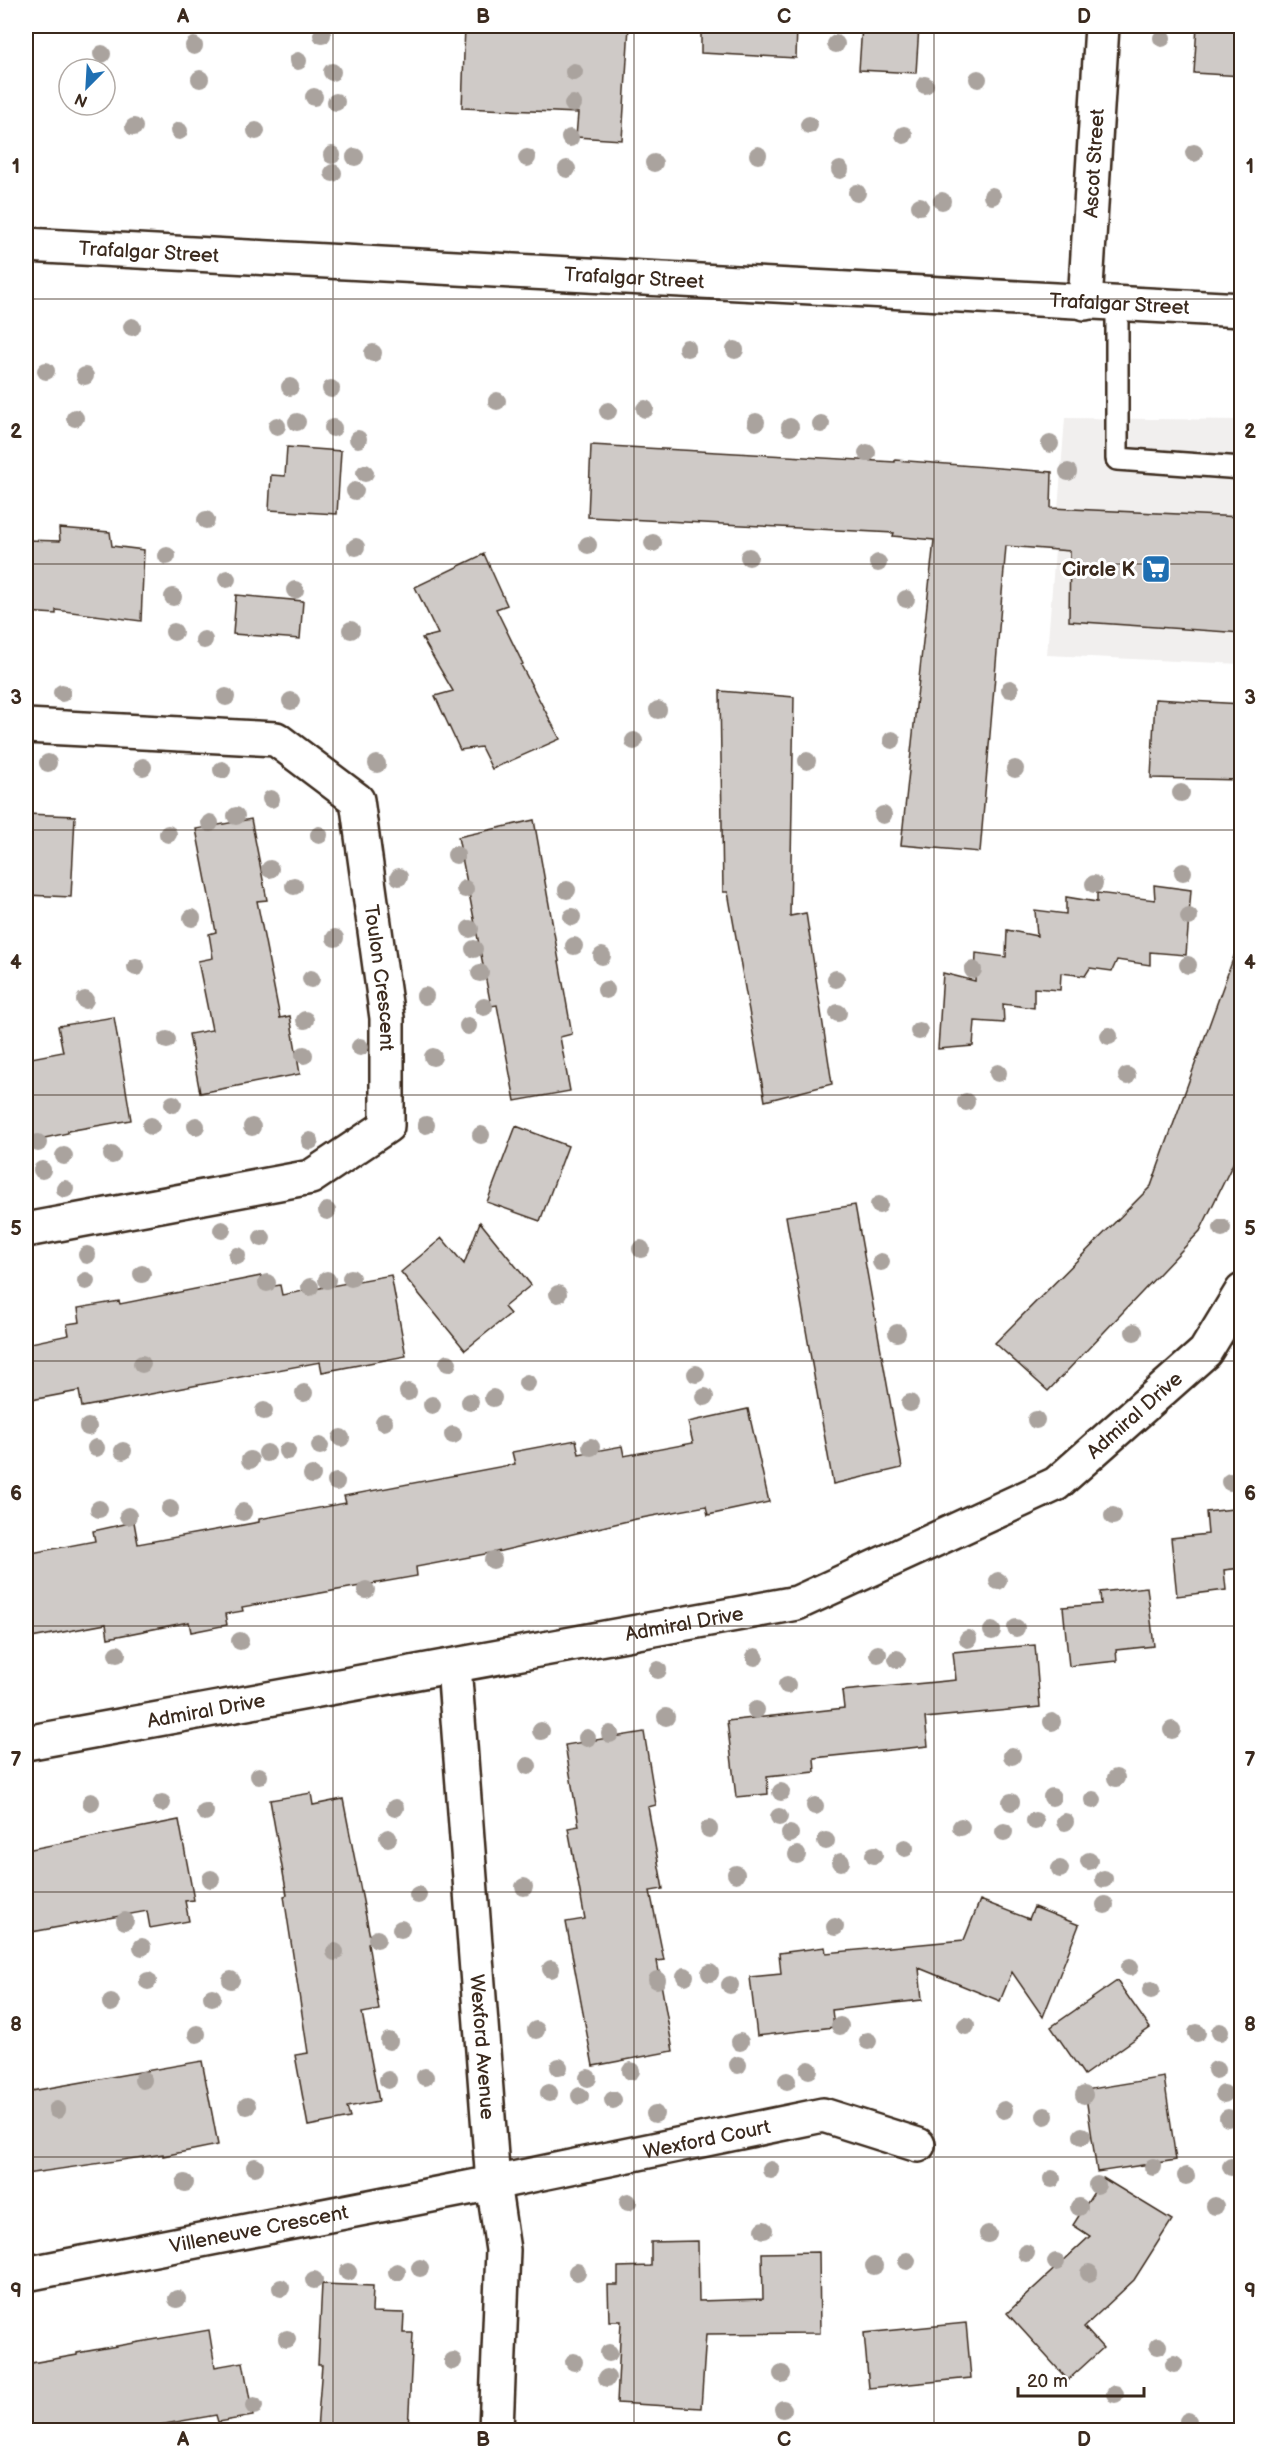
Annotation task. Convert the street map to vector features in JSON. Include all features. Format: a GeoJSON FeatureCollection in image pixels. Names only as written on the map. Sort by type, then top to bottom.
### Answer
{"type":"FeatureCollection","features":[{"type":"Feature","properties":{"kind":"street","name":"Ascot Street"},"geometry":{"type":"LineString","coordinates":[[1085,303],[1102,26]]}},
{"type":"Feature","properties":{"kind":"street","name":"Trafalgar Street"},"geometry":{"type":"LineString","coordinates":[[26,245],[1242,310]]}},
{"type":"Feature","properties":{"kind":"street","name":"Toulon Crescent"},"geometry":{"type":"LineString","coordinates":[[26,726],[276,739],[357,800],[387,1029],[387,1126],[310,1177],[26,1230]]}},
{"type":"Feature","properties":{"kind":"street","name":"Admiral Drive"},"geometry":{"type":"LineString","coordinates":[[26,1743],[797,1603],[1056,1484],[1205,1352],[1242,1291]]}},
{"type":"Feature","properties":{"kind":"street","name":"Wexford Avenue"},"geometry":{"type":"LineString","coordinates":[[454,1665],[493,2183],[503,2250],[496,2430]]}},
{"type":"Feature","properties":{"kind":"street","name":"Wexford Court"},"geometry":{"type":"LineString","coordinates":[[493,2183],[823,2115],[918,2145]]}},
{"type":"Feature","properties":{"kind":"street","name":"Villeneuve Crescent"},"geometry":{"type":"LineString","coordinates":[[26,2274],[493,2183]]}},
{"type":"Feature","properties":{"kind":"lane"},"geometry":{"type":"LineString","coordinates":[[1117,304],[1117,459],[1242,468]]}},
{"type":"Feature","properties":{"kind":"shaded area"},"geometry":{"type":"Polygon","coordinates":[[[1065,418],[1241,420],[1241,664],[1047,655],[1065,418]]]}},
{"type":"Feature","properties":{"kind":"building"},"geometry":{"type":"Polygon","coordinates":[[[465,26],[629,26],[622,140],[576,137],[578,113],[462,108],[465,26]]]}},
{"type":"Feature","properties":{"kind":"building"},"geometry":{"type":"Polygon","coordinates":[[[701,26],[797,26],[796,58],[701,53],[701,26]]]}},
{"type":"Feature","properties":{"kind":"building"},"geometry":{"type":"Polygon","coordinates":[[[862,26],[919,26],[916,73],[859,70],[862,26]]]}},
{"type":"Feature","properties":{"kind":"building"},"geometry":{"type":"Polygon","coordinates":[[[1197,26],[1242,26],[1242,76],[1194,73],[1197,26]]]}},
{"type":"Feature","properties":{"kind":"building"},"geometry":{"type":"Polygon","coordinates":[[[591,445],[895,462],[895,460],[1052,472],[1051,508],[1242,517],[1242,633],[1069,621],[1070,551],[1006,546],[980,852],[901,845],[934,540],[893,536],[894,533],[588,517],[591,445]]]}},
{"type":"Feature","properties":{"kind":"building"},"geometry":{"type":"Polygon","coordinates":[[[287,447],[341,451],[337,514],[269,510],[271,475],[285,476],[287,447]]]}},
{"type":"Feature","properties":{"kind":"building"},"geometry":{"type":"Polygon","coordinates":[[[59,528],[110,532],[112,546],[144,550],[141,621],[56,610],[56,614],[26,612],[26,540],[60,541],[59,528]]]}},
{"type":"Feature","properties":{"kind":"building"},"geometry":{"type":"Polygon","coordinates":[[[484,554],[507,605],[496,609],[523,664],[521,665],[560,739],[492,769],[481,747],[460,750],[435,696],[453,691],[422,638],[438,634],[415,587],[484,554]]]}},
{"type":"Feature","properties":{"kind":"building"},"geometry":{"type":"Polygon","coordinates":[[[236,595],[303,601],[300,639],[233,634],[236,595]]]}},
{"type":"Feature","properties":{"kind":"building"},"geometry":{"type":"Polygon","coordinates":[[[720,691],[794,697],[790,916],[806,913],[832,1084],[765,1101],[728,892],[723,892],[720,691]]]}},
{"type":"Feature","properties":{"kind":"building"},"geometry":{"type":"Polygon","coordinates":[[[1155,699],[1242,704],[1242,780],[1151,778],[1155,699]]]}},
{"type":"Feature","properties":{"kind":"building"},"geometry":{"type":"Polygon","coordinates":[[[26,814],[75,816],[71,897],[26,895],[26,814]]]}},
{"type":"Feature","properties":{"kind":"building"},"geometry":{"type":"Polygon","coordinates":[[[251,819],[267,900],[257,901],[280,1018],[290,1016],[300,1074],[200,1093],[189,1034],[212,1030],[198,961],[213,958],[209,934],[216,932],[196,829],[251,819]]]}},
{"type":"Feature","properties":{"kind":"building"},"geometry":{"type":"Polygon","coordinates":[[[534,820],[572,1034],[560,1037],[570,1091],[515,1101],[497,1005],[491,1006],[458,837],[534,820]]]}},
{"type":"Feature","properties":{"kind":"building"},"geometry":{"type":"Polygon","coordinates":[[[1154,885],[1191,890],[1186,955],[1150,952],[1150,965],[1117,960],[1112,971],[1090,968],[1085,976],[1061,973],[1060,990],[1034,988],[1034,1008],[1003,1004],[1004,1023],[975,1021],[973,1046],[938,1049],[943,973],[975,981],[976,953],[1006,957],[1007,930],[1037,936],[1035,910],[1066,914],[1066,897],[1097,902],[1097,893],[1155,900],[1154,885]]]}},
{"type":"Feature","properties":{"kind":"building"},"geometry":{"type":"Polygon","coordinates":[[[1237,948],[1242,949],[1242,1145],[1200,1231],[1048,1391],[995,1343],[1151,1186],[1237,948]]]}},
{"type":"Feature","properties":{"kind":"building"},"geometry":{"type":"Polygon","coordinates":[[[114,1017],[131,1120],[68,1131],[68,1133],[26,1142],[26,1059],[63,1052],[58,1026],[114,1017]]]}},
{"type":"Feature","properties":{"kind":"building"},"geometry":{"type":"Polygon","coordinates":[[[516,1126],[568,1146],[540,1221],[487,1202],[516,1126]]]}},
{"type":"Feature","properties":{"kind":"building"},"geometry":{"type":"Polygon","coordinates":[[[855,1205],[902,1468],[833,1484],[786,1216],[855,1205]]]}},
{"type":"Feature","properties":{"kind":"building"},"geometry":{"type":"Polygon","coordinates":[[[480,1222],[531,1285],[504,1307],[510,1314],[465,1350],[401,1272],[442,1238],[464,1264],[480,1222]]]}},
{"type":"Feature","properties":{"kind":"building"},"geometry":{"type":"Polygon","coordinates":[[[391,1275],[406,1356],[322,1372],[320,1362],[82,1407],[79,1391],[26,1401],[26,1344],[69,1335],[67,1324],[80,1322],[78,1308],[119,1301],[120,1304],[261,1276],[263,1288],[280,1285],[282,1295],[391,1275]]]}},
{"type":"Feature","properties":{"kind":"building"},"geometry":{"type":"Polygon","coordinates":[[[748,1409],[769,1502],[708,1515],[706,1506],[636,1519],[501,1551],[416,1567],[417,1576],[242,1607],[243,1611],[225,1614],[227,1625],[191,1632],[189,1622],[108,1638],[106,1624],[26,1639],[26,1554],[95,1541],[93,1531],[134,1522],[138,1544],[259,1522],[259,1519],[346,1503],[344,1496],[515,1464],[512,1452],[576,1440],[579,1454],[622,1446],[624,1456],[693,1443],[688,1422],[748,1409]]]}},
{"type":"Feature","properties":{"kind":"building"},"geometry":{"type":"Polygon","coordinates":[[[1242,1508],[1242,1568],[1224,1570],[1226,1590],[1177,1596],[1171,1538],[1208,1534],[1206,1512],[1242,1508]]]}},
{"type":"Feature","properties":{"kind":"building"},"geometry":{"type":"Polygon","coordinates":[[[1147,1587],[1154,1646],[1116,1650],[1117,1661],[1069,1666],[1063,1607],[1101,1604],[1100,1592],[1147,1587]]]}},
{"type":"Feature","properties":{"kind":"building"},"geometry":{"type":"Polygon","coordinates":[[[1035,1645],[1040,1707],[925,1718],[928,1746],[814,1758],[815,1772],[767,1777],[768,1794],[736,1797],[727,1721],[844,1708],[842,1691],[956,1680],[953,1652],[1035,1645]]]}},
{"type":"Feature","properties":{"kind":"building"},"geometry":{"type":"Polygon","coordinates":[[[644,1732],[656,1805],[648,1807],[663,1889],[650,1891],[664,1960],[657,1961],[673,2051],[593,2066],[566,1922],[585,1919],[568,1828],[579,1826],[565,1745],[644,1732]]]}},
{"type":"Feature","properties":{"kind":"building"},"geometry":{"type":"Polygon","coordinates":[[[311,1793],[313,1805],[343,1799],[371,1942],[368,1943],[379,2010],[362,2013],[379,2101],[347,2107],[350,2118],[308,2126],[295,2055],[308,2053],[284,1896],[287,1895],[270,1800],[311,1793]]]}},
{"type":"Feature","properties":{"kind":"building"},"geometry":{"type":"Polygon","coordinates":[[[179,1820],[194,1900],[185,1901],[189,1921],[150,1928],[147,1911],[26,1933],[26,1850],[179,1820]]]}},
{"type":"Feature","properties":{"kind":"building"},"geometry":{"type":"Polygon","coordinates":[[[980,1900],[1029,1919],[1034,1907],[1079,1925],[1043,2017],[1012,1972],[1000,2001],[919,1968],[922,2000],[832,2010],[834,2027],[757,2036],[750,1977],[781,1974],[779,1953],[825,1947],[826,1953],[964,1940],[980,1900]]]}},
{"type":"Feature","properties":{"kind":"building"},"geometry":{"type":"Polygon","coordinates":[[[1117,1981],[1150,2028],[1084,2075],[1051,2027],[1117,1981]]]}},
{"type":"Feature","properties":{"kind":"building"},"geometry":{"type":"Polygon","coordinates":[[[202,2061],[218,2145],[163,2156],[163,2154],[26,2174],[26,2092],[202,2061]]]}},
{"type":"Feature","properties":{"kind":"building"},"geometry":{"type":"Polygon","coordinates":[[[1164,2077],[1176,2160],[1097,2172],[1085,2090],[1164,2077]]]}},
{"type":"Feature","properties":{"kind":"building"},"geometry":{"type":"Polygon","coordinates":[[[1103,2178],[1172,2220],[1134,2280],[1084,2327],[1103,2348],[1068,2380],[1007,2313],[1090,2236],[1073,2225],[1103,2178]]]}},
{"type":"Feature","properties":{"kind":"building"},"geometry":{"type":"Polygon","coordinates":[[[698,2241],[699,2301],[763,2299],[762,2253],[819,2252],[820,2333],[706,2334],[701,2408],[617,2403],[621,2321],[609,2321],[608,2285],[618,2285],[618,2267],[651,2266],[651,2242],[698,2241]]]}},
{"type":"Feature","properties":{"kind":"building"},"geometry":{"type":"Polygon","coordinates":[[[322,2284],[373,2286],[372,2312],[404,2313],[403,2333],[413,2333],[408,2430],[317,2430],[322,2365],[318,2365],[322,2284]]]}},
{"type":"Feature","properties":{"kind":"building"},"geometry":{"type":"Polygon","coordinates":[[[966,2323],[971,2378],[869,2388],[864,2333],[966,2323]]]}},
{"type":"Feature","properties":{"kind":"building"},"geometry":{"type":"Polygon","coordinates":[[[209,2330],[215,2367],[243,2362],[253,2416],[218,2422],[216,2415],[147,2427],[148,2430],[26,2430],[26,2364],[209,2330]]]}},
{"type":"Feature","properties":{"kind":"place","name":"Circle K"},"geometry":{"type":"Point","coordinates":[1156,569]}}]}
